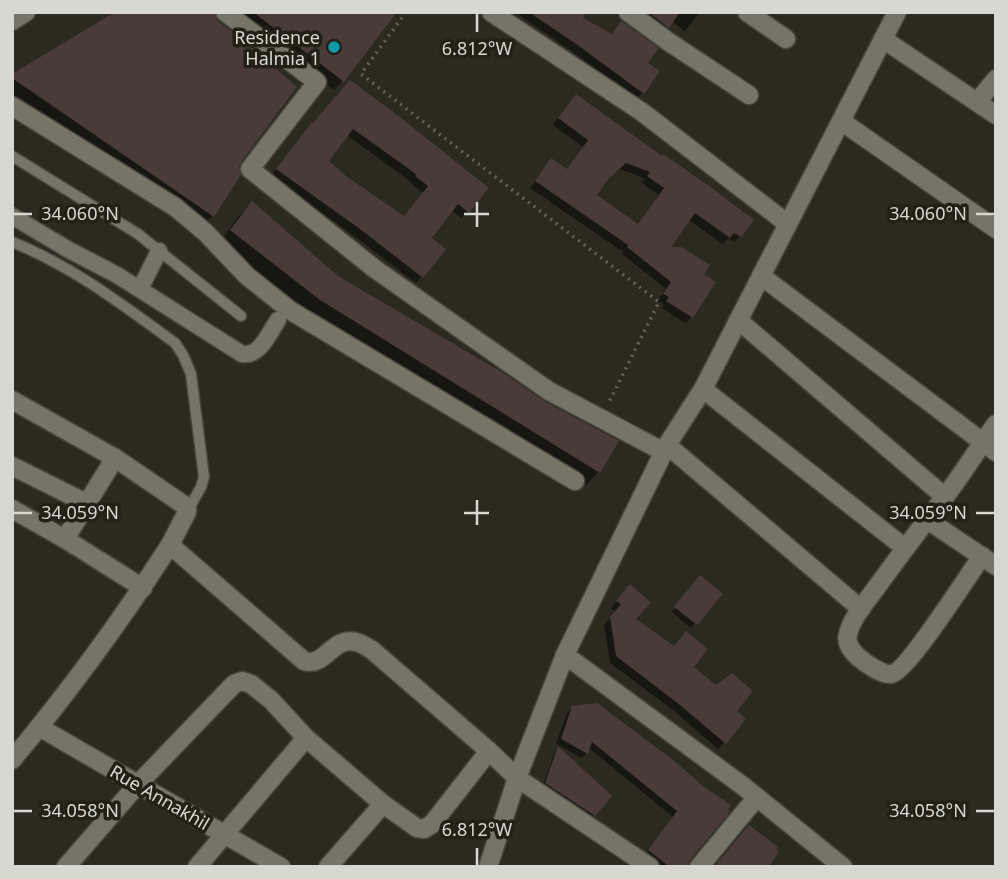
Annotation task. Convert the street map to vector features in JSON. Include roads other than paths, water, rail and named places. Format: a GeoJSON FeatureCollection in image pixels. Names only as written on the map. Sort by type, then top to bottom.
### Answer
{"type":"FeatureCollection","features":[{"type":"Feature","properties":{"kind":"street"},"geometry":{"type":"LineString","coordinates":[[12,21],[26,12]]}},
{"type":"Feature","properties":{"kind":"street"},"geometry":{"type":"LineString","coordinates":[[225,12],[317,82],[250,169],[375,269],[549,391],[666,449],[861,610]]}},
{"type":"Feature","properties":{"kind":"street"},"geometry":{"type":"LineString","coordinates":[[491,12],[642,112],[788,224]]}},
{"type":"Feature","properties":{"kind":"street"},"geometry":{"type":"LineString","coordinates":[[628,12],[749,95]]}},
{"type":"Feature","properties":{"kind":"street"},"geometry":{"type":"LineString","coordinates":[[747,12],[786,39]]}},
{"type":"Feature","properties":{"kind":"street"},"geometry":{"type":"LineString","coordinates":[[488,867],[517,778],[565,654],[666,449],[703,389],[897,12]]}},
{"type":"Feature","properties":{"kind":"street"},"geometry":{"type":"LineString","coordinates":[[883,39],[996,115]]}},
{"type":"Feature","properties":{"kind":"street"},"geometry":{"type":"LineString","coordinates":[[977,102],[996,79]]}},
{"type":"Feature","properties":{"kind":"street"},"geometry":{"type":"LineString","coordinates":[[12,106],[175,207],[205,232],[247,276],[291,311],[575,481]]}},
{"type":"Feature","properties":{"kind":"street"},"geometry":{"type":"LineString","coordinates":[[841,121],[996,229]]}},
{"type":"Feature","properties":{"kind":"street"},"geometry":{"type":"LineString","coordinates":[[12,216],[139,289],[242,354],[254,353],[278,320]]}},
{"type":"Feature","properties":{"kind":"street"},"geometry":{"type":"LineString","coordinates":[[139,289],[159,251]]}},
{"type":"Feature","properties":{"kind":"street"},"geometry":{"type":"LineString","coordinates":[[761,276],[989,447]]}},
{"type":"Feature","properties":{"kind":"street"},"geometry":{"type":"LineString","coordinates":[[738,320],[945,497]]}},
{"type":"Feature","properties":{"kind":"street"},"geometry":{"type":"LineString","coordinates":[[703,389],[905,548]]}},
{"type":"Feature","properties":{"kind":"street"},"geometry":{"type":"LineString","coordinates":[[12,400],[116,458],[187,509],[170,545],[143,588],[40,727],[12,760]]}},
{"type":"Feature","properties":{"kind":"street"},"geometry":{"type":"LineString","coordinates":[[926,519],[989,561],[904,666],[892,674],[887,674],[858,656],[849,645],[847,636],[861,610],[926,519],[989,447],[996,424]]}},
{"type":"Feature","properties":{"kind":"street"},"geometry":{"type":"LineString","coordinates":[[65,539],[116,458]]}},
{"type":"Feature","properties":{"kind":"street"},"geometry":{"type":"LineString","coordinates":[[12,466],[86,503]]}},
{"type":"Feature","properties":{"kind":"street"},"geometry":{"type":"LineString","coordinates":[[12,509],[143,588]]}},
{"type":"Feature","properties":{"kind":"street"},"geometry":{"type":"LineString","coordinates":[[170,545],[304,661],[316,662],[344,642],[356,642],[372,650],[517,778],[650,867]]}},
{"type":"Feature","properties":{"kind":"street"},"geometry":{"type":"LineString","coordinates":[[565,654],[757,797],[843,867]]}},
{"type":"Feature","properties":{"kind":"street"},"geometry":{"type":"LineString","coordinates":[[66,867],[138,784],[237,682],[251,684],[271,699],[306,738],[383,804],[416,828],[426,828],[432,824],[489,751]]}},
{"type":"Feature","properties":{"kind":"street","name":"Rue Annakhil"},"geometry":{"type":"LineString","coordinates":[[40,727],[281,867]]}},
{"type":"Feature","properties":{"kind":"street"},"geometry":{"type":"LineString","coordinates":[[197,867],[306,738]]}},
{"type":"Feature","properties":{"kind":"street"},"geometry":{"type":"LineString","coordinates":[[699,867],[757,797]]}},
{"type":"Feature","properties":{"kind":"street"},"geometry":{"type":"LineString","coordinates":[[328,867],[383,804]]}},
{"type":"Feature","properties":{"kind":"lane"},"geometry":{"type":"LineString","coordinates":[[12,156],[138,234],[241,316]]}},
{"type":"Feature","properties":{"kind":"lane"},"geometry":{"type":"LineString","coordinates":[[12,242],[92,283],[175,342],[191,374],[204,477],[201,488],[187,512]]}},
{"type":"Feature","properties":{"kind":"place","name":"Residence Halmia 1"},"geometry":{"type":"Point","coordinates":[334,47]}}]}
